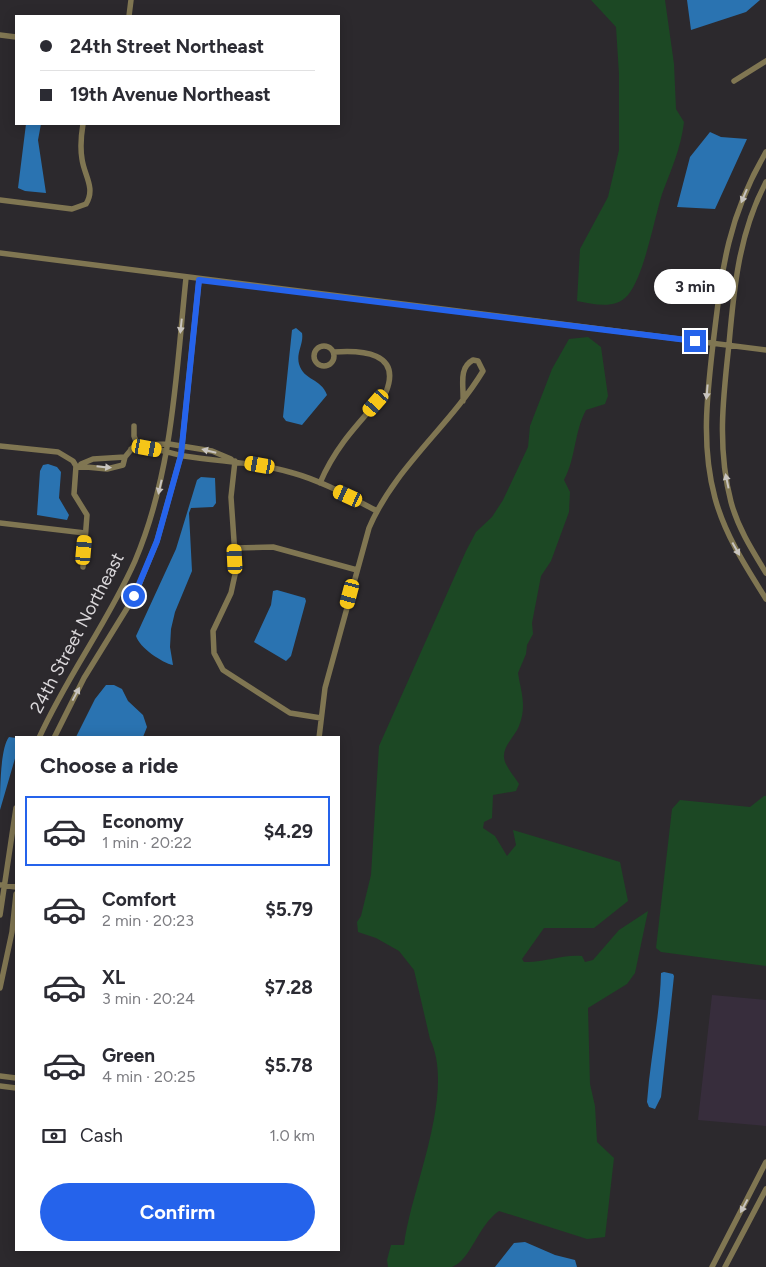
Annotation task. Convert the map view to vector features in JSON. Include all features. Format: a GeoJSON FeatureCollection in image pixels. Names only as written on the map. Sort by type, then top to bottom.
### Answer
{"type":"FeatureCollection","features":[{"type":"Feature","properties":{"kind":"street"},"geometry":{"type":"LineString","coordinates":[[129,15],[131,0]]}},
{"type":"Feature","properties":{"kind":"street"},"geometry":{"type":"LineString","coordinates":[[0,35],[15,37]]}},
{"type":"Feature","properties":{"kind":"street"},"geometry":{"type":"LineString","coordinates":[[734,81],[766,61]]}},
{"type":"Feature","properties":{"kind":"street"},"geometry":{"type":"LineString","coordinates":[[0,200],[72,209],[86,204],[91,193],[82,161],[83,125]]}},
{"type":"Feature","properties":{"kind":"street"},"geometry":{"type":"LineString","coordinates":[[766,152],[753,174],[734,220],[725,253],[713,344],[705,431],[710,478],[716,501],[734,547],[766,599]]}},
{"type":"Feature","properties":{"kind":"street"},"geometry":{"type":"LineString","coordinates":[[766,182],[748,223],[738,262],[721,423],[725,473],[736,518],[766,573]]}},
{"type":"Feature","properties":{"kind":"street"},"geometry":{"type":"LineString","coordinates":[[0,253],[199,280],[514,317],[766,350]]}},
{"type":"Feature","properties":{"kind":"street","name":"24th Street Northeast"},"geometry":{"type":"LineString","coordinates":[[40,736],[54,704],[108,614],[132,567],[153,509],[169,444],[186,278]]}},
{"type":"Feature","properties":{"kind":"street","name":"24th Street Northeast"},"geometry":{"type":"LineString","coordinates":[[55,736],[84,678],[134,596],[157,541],[181,455],[199,280]]}},
{"type":"Feature","properties":{"kind":"street"},"geometry":{"type":"LineString","coordinates":[[320,483],[340,444],[386,392],[390,382],[388,367],[381,358],[372,354],[352,351],[334,352]]}},
{"type":"Feature","properties":{"kind":"street"},"geometry":{"type":"LineString","coordinates":[[319,736],[325,688],[357,570],[377,511],[407,466],[463,401],[483,371],[482,365],[478,361],[473,360],[466,364],[464,370],[463,401]]}},
{"type":"Feature","properties":{"kind":"street"},"geometry":{"type":"LineString","coordinates":[[134,426],[134,436],[137,444]]}},
{"type":"Feature","properties":{"kind":"street"},"geometry":{"type":"LineString","coordinates":[[76,466],[116,468],[123,465],[125,457],[137,444],[169,444],[212,451],[235,461]]}},
{"type":"Feature","properties":{"kind":"street"},"geometry":{"type":"LineString","coordinates":[[0,446],[58,452],[69,457],[76,466],[74,494],[87,515],[83,567]]}},
{"type":"Feature","properties":{"kind":"street"},"geometry":{"type":"LineString","coordinates":[[131,449],[147,448],[212,461],[235,461],[274,468],[320,483],[377,511]]}},
{"type":"Feature","properties":{"kind":"street"},"geometry":{"type":"LineString","coordinates":[[76,466],[93,459],[125,457]]}},
{"type":"Feature","properties":{"kind":"street"},"geometry":{"type":"LineString","coordinates":[[235,461],[231,497],[235,548],[234,584],[213,631],[213,648],[223,670],[232,677],[290,713],[321,718]]}},
{"type":"Feature","properties":{"kind":"street"},"geometry":{"type":"LineString","coordinates":[[0,523],[85,533]]}},
{"type":"Feature","properties":{"kind":"street"},"geometry":{"type":"LineString","coordinates":[[235,548],[273,547],[357,570]]}},
{"type":"Feature","properties":{"kind":"street"},"geometry":{"type":"LineString","coordinates":[[0,915],[2,885],[15,814]]}},
{"type":"Feature","properties":{"kind":"street"},"geometry":{"type":"LineString","coordinates":[[2,885],[15,887]]}},
{"type":"Feature","properties":{"kind":"street"},"geometry":{"type":"LineString","coordinates":[[0,988],[12,932],[15,904]]}},
{"type":"Feature","properties":{"kind":"street"},"geometry":{"type":"LineString","coordinates":[[0,1076],[15,1078]]}},
{"type":"Feature","properties":{"kind":"street"},"geometry":{"type":"LineString","coordinates":[[0,1086],[15,1088]]}},
{"type":"Feature","properties":{"kind":"street"},"geometry":{"type":"LineString","coordinates":[[712,1267],[766,1162]]}},
{"type":"Feature","properties":{"kind":"street"},"geometry":{"type":"LineString","coordinates":[[725,1267],[766,1189]]}},
{"type":"Feature","properties":{"kind":"shaded area"},"geometry":{"type":"Polygon","coordinates":[[[712,995],[766,1000],[766,1126],[698,1120],[712,995]]]}},
{"type":"Feature","properties":{"kind":"green space"},"geometry":{"type":"Polygon","coordinates":[[[591,0],[665,0],[674,64],[676,109],[684,122],[678,150],[662,194],[639,275],[634,286],[623,300],[604,305],[577,301],[580,249],[608,197],[619,150],[619,74],[616,27],[591,0]]]}},
{"type":"Feature","properties":{"kind":"green space"},"geometry":{"type":"Polygon","coordinates":[[[588,337],[601,347],[608,396],[605,404],[586,410],[579,427],[571,463],[564,480],[570,492],[569,512],[551,561],[541,576],[532,623],[533,634],[527,645],[526,654],[518,673],[523,699],[523,712],[519,726],[507,745],[504,760],[519,784],[516,791],[493,795],[492,818],[484,822],[483,828],[495,836],[507,856],[516,845],[513,830],[620,862],[628,901],[594,928],[544,928],[522,959],[524,962],[575,956],[582,956],[585,962],[593,960],[619,930],[648,911],[635,973],[627,984],[588,1008],[590,1084],[595,1106],[597,1142],[614,1158],[605,1237],[587,1239],[499,1211],[485,1225],[470,1250],[459,1263],[452,1267],[388,1267],[387,1260],[391,1245],[404,1245],[435,1113],[438,1086],[437,1061],[414,970],[399,951],[376,938],[358,932],[357,922],[361,916],[371,875],[379,746],[466,551],[476,532],[492,517],[503,500],[528,447],[530,426],[552,369],[569,339],[588,337]]]}},
{"type":"Feature","properties":{"kind":"green space"},"geometry":{"type":"Polygon","coordinates":[[[766,796],[766,966],[661,952],[656,948],[672,809],[680,800],[750,807],[766,796]]]}},
{"type":"Feature","properties":{"kind":"water"},"geometry":{"type":"Polygon","coordinates":[[[687,0],[760,0],[746,12],[691,30],[687,0]]]}},
{"type":"Feature","properties":{"kind":"water"},"geometry":{"type":"Polygon","coordinates":[[[26,125],[41,125],[38,140],[46,193],[25,191],[18,188],[26,125]]]}},
{"type":"Feature","properties":{"kind":"water"},"geometry":{"type":"Polygon","coordinates":[[[710,132],[721,137],[747,139],[715,209],[677,207],[690,157],[710,132]]]}},
{"type":"Feature","properties":{"kind":"water"},"geometry":{"type":"Polygon","coordinates":[[[296,328],[302,333],[298,360],[301,370],[321,385],[327,395],[302,425],[286,421],[283,417],[292,330],[296,328]]]}},
{"type":"Feature","properties":{"kind":"water"},"geometry":{"type":"Polygon","coordinates":[[[48,464],[57,467],[61,472],[59,498],[69,515],[67,520],[37,515],[40,471],[43,465],[48,464]]]}},
{"type":"Feature","properties":{"kind":"water"},"geometry":{"type":"Polygon","coordinates":[[[201,477],[215,478],[216,503],[213,507],[191,508],[189,513],[192,571],[175,612],[171,629],[170,647],[173,665],[152,654],[136,636],[176,549],[197,480],[201,477]]]}},
{"type":"Feature","properties":{"kind":"water"},"geometry":{"type":"Polygon","coordinates":[[[277,590],[305,598],[306,601],[291,656],[286,661],[254,642],[271,605],[273,591],[277,590]]]}},
{"type":"Feature","properties":{"kind":"water"},"geometry":{"type":"Polygon","coordinates":[[[106,685],[114,685],[122,689],[128,701],[143,715],[147,727],[143,736],[76,736],[95,699],[106,685]]]}},
{"type":"Feature","properties":{"kind":"water"},"geometry":{"type":"Polygon","coordinates":[[[9,737],[15,738],[15,758],[0,810],[0,782],[6,743],[9,737]]]}},
{"type":"Feature","properties":{"kind":"water"},"geometry":{"type":"Polygon","coordinates":[[[664,972],[674,976],[661,1097],[655,1109],[649,1107],[647,1102],[661,973],[664,972]]]}},
{"type":"Feature","properties":{"kind":"water"},"geometry":{"type":"Polygon","coordinates":[[[525,1242],[555,1255],[575,1260],[577,1267],[495,1267],[514,1243],[525,1242]]]}},
{"type":"Feature","properties":{"kind":"route"},"geometry":{"type":"LineString","coordinates":[[134,596],[157,541],[174,486],[181,455],[188,404],[199,280],[514,317],[695,341]]}}]}
